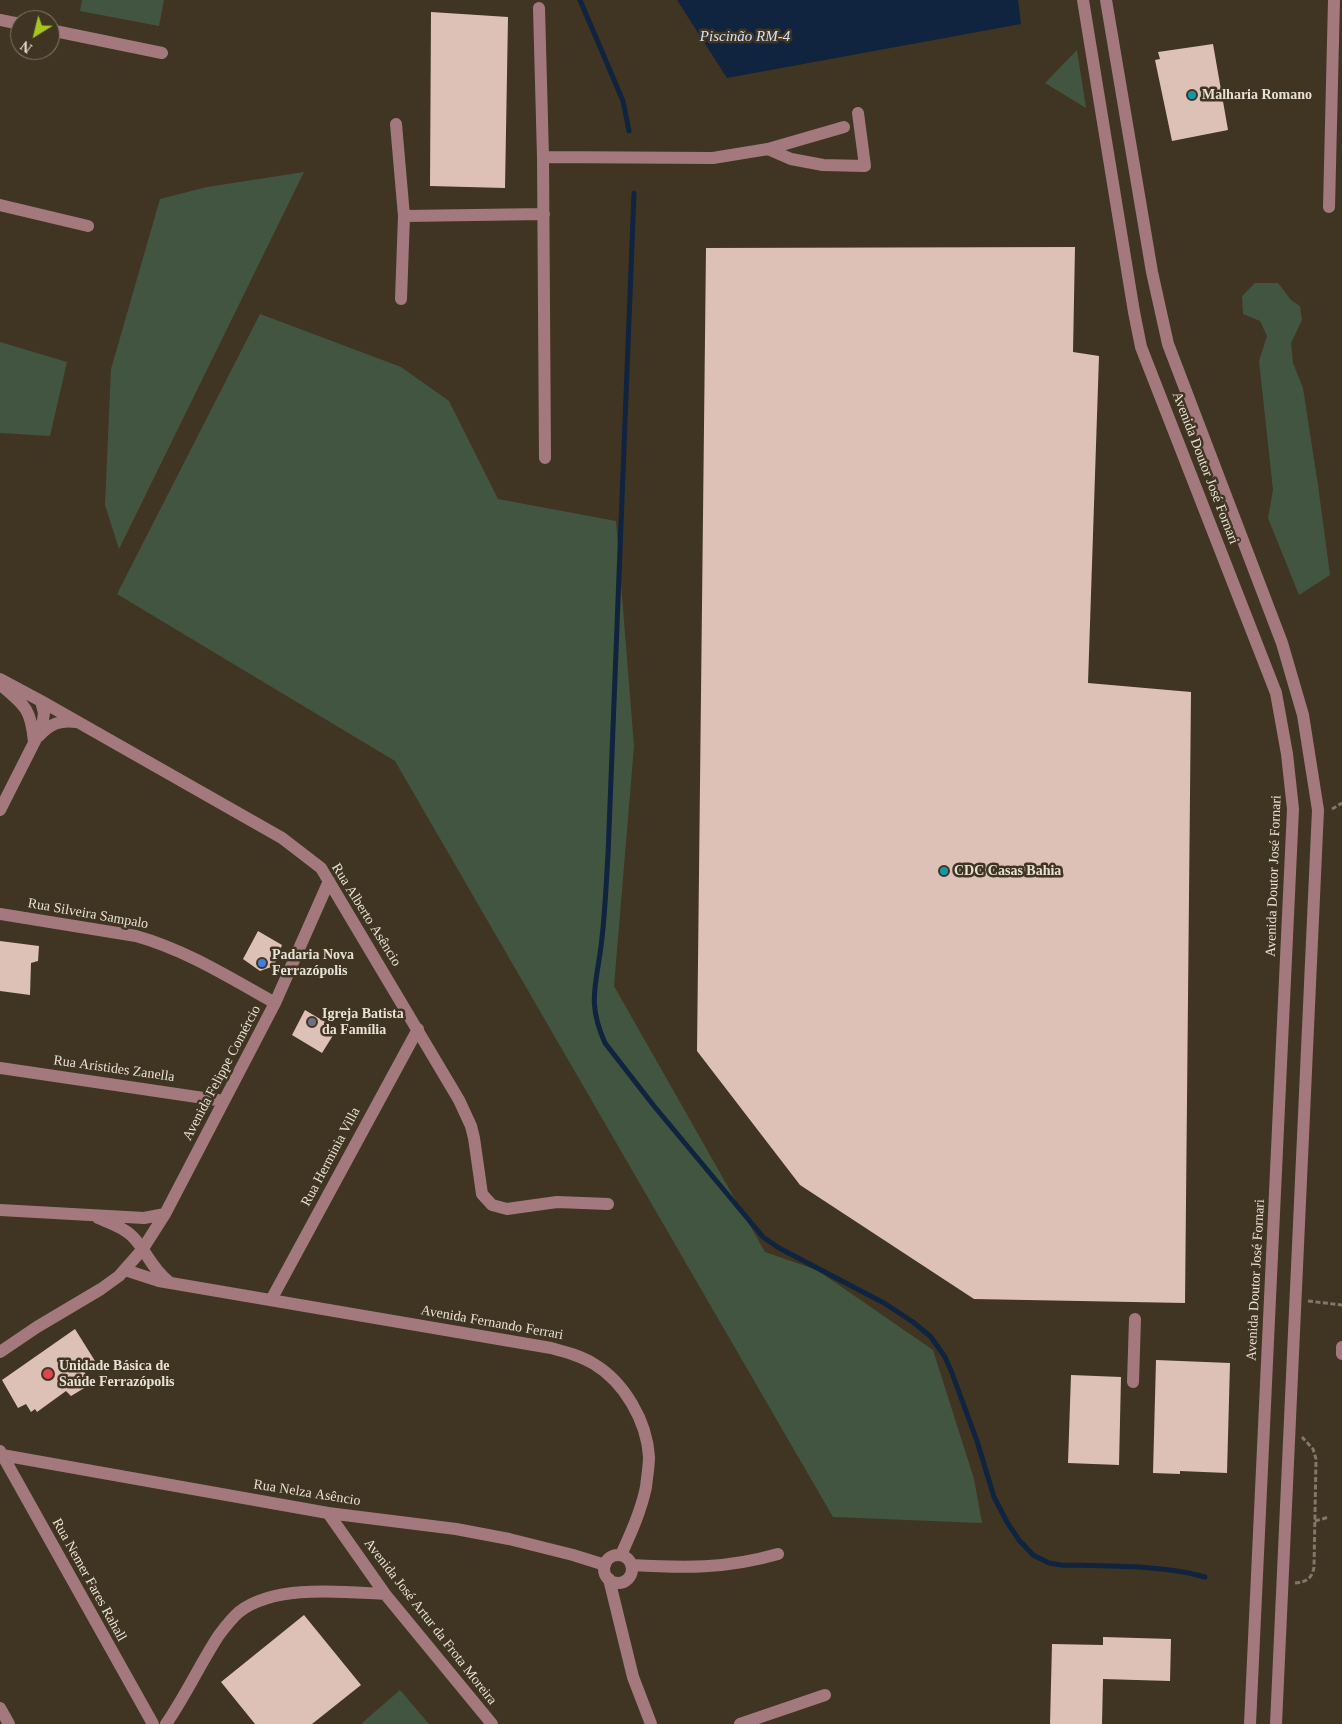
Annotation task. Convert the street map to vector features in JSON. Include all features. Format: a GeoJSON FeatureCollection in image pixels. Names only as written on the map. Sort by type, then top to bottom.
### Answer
{"type":"FeatureCollection","features":[{"type":"Feature","properties":{"kind":"street","name":"Avenida Doutor José Fornari"},"geometry":{"type":"LineString","coordinates":[[1083,0],[1121,238],[1141,347],[1276,693],[1288,754],[1293,808],[1250,1724]]}},
{"type":"Feature","properties":{"kind":"street","name":"Avenida Doutor José Fornari"},"geometry":{"type":"LineString","coordinates":[[1106,0],[1152,272],[1163,326],[1168,344],[1282,643],[1294,680],[1310,749],[1318,810],[1276,1724]]}},
{"type":"Feature","properties":{"kind":"street"},"geometry":{"type":"LineString","coordinates":[[1329,207],[1334,0]]}},
{"type":"Feature","properties":{"kind":"street"},"geometry":{"type":"LineString","coordinates":[[539,8],[544,214],[545,458]]}},
{"type":"Feature","properties":{"kind":"street"},"geometry":{"type":"LineString","coordinates":[[60,32],[162,53]]}},
{"type":"Feature","properties":{"kind":"street"},"geometry":{"type":"LineString","coordinates":[[768,149],[791,159],[822,165],[865,166],[858,113]]}},
{"type":"Feature","properties":{"kind":"street"},"geometry":{"type":"LineString","coordinates":[[396,124],[404,216],[401,299]]}},
{"type":"Feature","properties":{"kind":"street"},"geometry":{"type":"LineString","coordinates":[[543,157],[713,158],[768,149],[844,127]]}},
{"type":"Feature","properties":{"kind":"street"},"geometry":{"type":"LineString","coordinates":[[0,206],[88,226]]}},
{"type":"Feature","properties":{"kind":"street"},"geometry":{"type":"LineString","coordinates":[[404,216],[544,214]]}},
{"type":"Feature","properties":{"kind":"street","name":"Rua Alberto Asêncio"},"geometry":{"type":"LineString","coordinates":[[0,679],[41,700],[282,838],[321,868],[459,1100],[470,1126],[476,1150],[482,1194],[486,1200],[492,1205],[507,1209],[557,1202],[608,1204]]}},
{"type":"Feature","properties":{"kind":"street"},"geometry":{"type":"LineString","coordinates":[[0,684],[30,715],[34,742]]}},
{"type":"Feature","properties":{"kind":"street"},"geometry":{"type":"LineString","coordinates":[[0,810],[44,718],[41,700]]}},
{"type":"Feature","properties":{"kind":"street"},"geometry":{"type":"LineString","coordinates":[[34,742],[53,723],[78,722]]}},
{"type":"Feature","properties":{"kind":"street","name":"Avenida Felippe Comércio"},"geometry":{"type":"LineString","coordinates":[[125,1270],[142,1250],[165,1214],[275,1003],[329,881]]}},
{"type":"Feature","properties":{"kind":"street","name":"Rua Silveira Sampalo"},"geometry":{"type":"LineString","coordinates":[[0,914],[136,936],[157,942],[214,968],[275,1003]]}},
{"type":"Feature","properties":{"kind":"street","name":"Rua Herminia Villa"},"geometry":{"type":"LineString","coordinates":[[271,1300],[418,1029]]}},
{"type":"Feature","properties":{"kind":"street","name":"Rua Aristides Zanella"},"geometry":{"type":"LineString","coordinates":[[0,1068],[224,1101]]}},
{"type":"Feature","properties":{"kind":"street"},"geometry":{"type":"LineString","coordinates":[[0,1210],[144,1218],[165,1214]]}},
{"type":"Feature","properties":{"kind":"street"},"geometry":{"type":"LineString","coordinates":[[86,1214],[112,1223],[126,1231],[132,1236],[156,1271],[170,1283]]}},
{"type":"Feature","properties":{"kind":"street"},"geometry":{"type":"LineString","coordinates":[[0,1352],[37,1327],[101,1289],[125,1270]]}},
{"type":"Feature","properties":{"kind":"street","name":"Avenida Fernando Ferrari"},"geometry":{"type":"LineString","coordinates":[[125,1270],[147,1278],[170,1283],[551,1348],[581,1357],[604,1370],[623,1391],[637,1416],[644,1431],[649,1457],[643,1500],[621,1555]]}},
{"type":"Feature","properties":{"kind":"street"},"geometry":{"type":"LineString","coordinates":[[1133,1382],[1135,1319]]}},
{"type":"Feature","properties":{"kind":"street"},"geometry":{"type":"LineString","coordinates":[[1342,1347],[1342,1354]]}},
{"type":"Feature","properties":{"kind":"street","name":"Rua Nelza Asêncio"},"geometry":{"type":"LineString","coordinates":[[1,1453],[328,1513],[465,1530],[573,1555],[604,1566]]}},
{"type":"Feature","properties":{"kind":"street","name":"Rua Nemer Fares Rahall"},"geometry":{"type":"LineString","coordinates":[[1,1453],[153,1724]]}},
{"type":"Feature","properties":{"kind":"street","name":"Avenida José Artur da Frota Moreira"},"geometry":{"type":"LineString","coordinates":[[328,1513],[385,1594],[492,1724]]}},
{"type":"Feature","properties":{"kind":"street"},"geometry":{"type":"LineString","coordinates":[[631,1565],[689,1568],[714,1567],[754,1561],[778,1554]]}},
{"type":"Feature","properties":{"kind":"street"},"geometry":{"type":"LineString","coordinates":[[620,1624],[625,1580],[630,1574],[631,1565],[621,1555],[612,1556],[608,1559],[604,1566],[604,1572],[609,1579],[620,1624],[633,1677],[651,1724]]}},
{"type":"Feature","properties":{"kind":"street"},"geometry":{"type":"LineString","coordinates":[[609,1579],[616,1582],[625,1580]]}},
{"type":"Feature","properties":{"kind":"street"},"geometry":{"type":"LineString","coordinates":[[166,1724],[219,1635],[239,1612],[247,1607],[273,1597],[299,1593],[385,1594]]}},
{"type":"Feature","properties":{"kind":"street"},"geometry":{"type":"LineString","coordinates":[[740,1724],[825,1695]]}},
{"type":"Feature","properties":{"kind":"street"},"geometry":{"type":"LineString","coordinates":[[0,1708],[9,1724]]}},
{"type":"Feature","properties":{"kind":"path"},"geometry":{"type":"LineString","coordinates":[[1296,1300],[1342,1305]]}},
{"type":"Feature","properties":{"kind":"path"},"geometry":{"type":"LineString","coordinates":[[1282,1583],[1297,1583],[1307,1580],[1313,1573],[1315,1453],[1304,1438],[1290,1434]]}},
{"type":"Feature","properties":{"kind":"path"},"geometry":{"type":"LineString","coordinates":[[1315,1521],[1329,1517]]}},
{"type":"Feature","properties":{"kind":"green space"},"geometry":{"type":"Polygon","coordinates":[[[82,0],[164,0],[159,26],[80,11],[82,0]]]}},
{"type":"Feature","properties":{"kind":"green space"},"geometry":{"type":"Polygon","coordinates":[[[1077,50],[1086,108],[1045,83],[1077,50]]]}},
{"type":"Feature","properties":{"kind":"green space"},"geometry":{"type":"Polygon","coordinates":[[[304,172],[119,549],[105,505],[111,369],[160,199],[207,187],[304,172]]]}},
{"type":"Feature","properties":{"kind":"green space"},"geometry":{"type":"Polygon","coordinates":[[[1255,283],[1278,283],[1291,300],[1300,306],[1302,320],[1291,343],[1293,363],[1303,388],[1330,575],[1299,595],[1268,518],[1273,490],[1259,361],[1267,336],[1260,321],[1243,314],[1242,296],[1255,283]]]}},
{"type":"Feature","properties":{"kind":"green space"},"geometry":{"type":"Polygon","coordinates":[[[260,314],[401,367],[449,401],[498,499],[616,521],[634,746],[614,986],[765,1252],[817,1270],[933,1350],[974,1479],[982,1523],[833,1517],[395,761],[117,594],[260,314]]]}},
{"type":"Feature","properties":{"kind":"green space"},"geometry":{"type":"Polygon","coordinates":[[[0,342],[67,362],[50,436],[0,433],[0,342]]]}},
{"type":"Feature","properties":{"kind":"green space"},"geometry":{"type":"Polygon","coordinates":[[[400,1690],[429,1724],[362,1723],[400,1690]]]}},
{"type":"Feature","properties":{"kind":"water","name":"Piscinão RM-4"},"geometry":{"type":"Polygon","coordinates":[[[677,0],[1018,0],[1021,24],[727,78],[677,0]]]}},
{"type":"Feature","properties":{"kind":"building"},"geometry":{"type":"Polygon","coordinates":[[[431,12],[508,17],[505,188],[430,186],[431,12]]]}},
{"type":"Feature","properties":{"kind":"building","name":"Malharia Romano"},"geometry":{"type":"Polygon","coordinates":[[[1213,44],[1228,130],[1172,141],[1155,60],[1160,59],[1158,52],[1213,44]]]}},
{"type":"Feature","properties":{"kind":"building","name":"CDC Casas Bahia"},"geometry":{"type":"Polygon","coordinates":[[[1075,247],[1073,352],[1099,356],[1088,683],[1191,692],[1185,1303],[974,1299],[800,1185],[697,1051],[706,248],[1075,247]]]}},
{"type":"Feature","properties":{"kind":"building"},"geometry":{"type":"Polygon","coordinates":[[[258,931],[282,945],[274,966],[260,971],[243,959],[258,931]]]}},
{"type":"Feature","properties":{"kind":"building"},"geometry":{"type":"Polygon","coordinates":[[[0,941],[39,946],[38,961],[31,963],[30,995],[0,991],[0,941]]]}},
{"type":"Feature","properties":{"kind":"building","name":"Igreja Batista da Família"},"geometry":{"type":"Polygon","coordinates":[[[305,1010],[337,1029],[322,1053],[292,1035],[305,1010]]]}},
{"type":"Feature","properties":{"kind":"building","name":"Unidade Básica de Saúde Ferrazópolis"},"geometry":{"type":"Polygon","coordinates":[[[75,1329],[95,1361],[82,1367],[91,1384],[71,1396],[66,1391],[37,1412],[35,1409],[31,1412],[26,1404],[18,1408],[2,1380],[75,1329]]]}},
{"type":"Feature","properties":{"kind":"building"},"geometry":{"type":"Polygon","coordinates":[[[1156,1360],[1230,1363],[1227,1473],[1180,1471],[1180,1474],[1153,1473],[1156,1360]]]}},
{"type":"Feature","properties":{"kind":"building"},"geometry":{"type":"Polygon","coordinates":[[[1071,1375],[1121,1377],[1119,1465],[1068,1463],[1071,1375]]]}},
{"type":"Feature","properties":{"kind":"building"},"geometry":{"type":"Polygon","coordinates":[[[304,1615],[361,1685],[312,1724],[255,1724],[221,1682],[304,1615]]]}},
{"type":"Feature","properties":{"kind":"building"},"geometry":{"type":"Polygon","coordinates":[[[1103,1637],[1171,1639],[1170,1681],[1103,1679],[1102,1724],[1050,1724],[1052,1644],[1103,1645],[1103,1637]]]}},
{"type":"Feature","properties":{"kind":"waterway"},"geometry":{"type":"LineString","coordinates":[[580,0],[623,101],[629,131]]}},
{"type":"Feature","properties":{"kind":"waterway"},"geometry":{"type":"LineString","coordinates":[[634,193],[608,855],[604,923],[594,995],[599,1029],[605,1043],[654,1106],[763,1237],[779,1248],[884,1303],[913,1322],[931,1337],[945,1357],[952,1373],[977,1441],[994,1497],[1019,1540],[1033,1555],[1049,1563],[1061,1565],[1153,1568],[1205,1577]]}},
{"type":"Feature","properties":{"kind":"place","name":"Malharia Romano"},"geometry":{"type":"Point","coordinates":[1192,95]}},
{"type":"Feature","properties":{"kind":"place","name":"CDC Casas Bahia"},"geometry":{"type":"Point","coordinates":[944,871]}},
{"type":"Feature","properties":{"kind":"place","name":"Padaria Nova Ferrazópolis"},"geometry":{"type":"Point","coordinates":[262,963]}},
{"type":"Feature","properties":{"kind":"place","name":"Igreja Batista da Família"},"geometry":{"type":"Point","coordinates":[312,1022]}},
{"type":"Feature","properties":{"kind":"place","name":"Unidade Básica de Saúde Ferrazópolis"},"geometry":{"type":"Point","coordinates":[48,1374]}}]}
